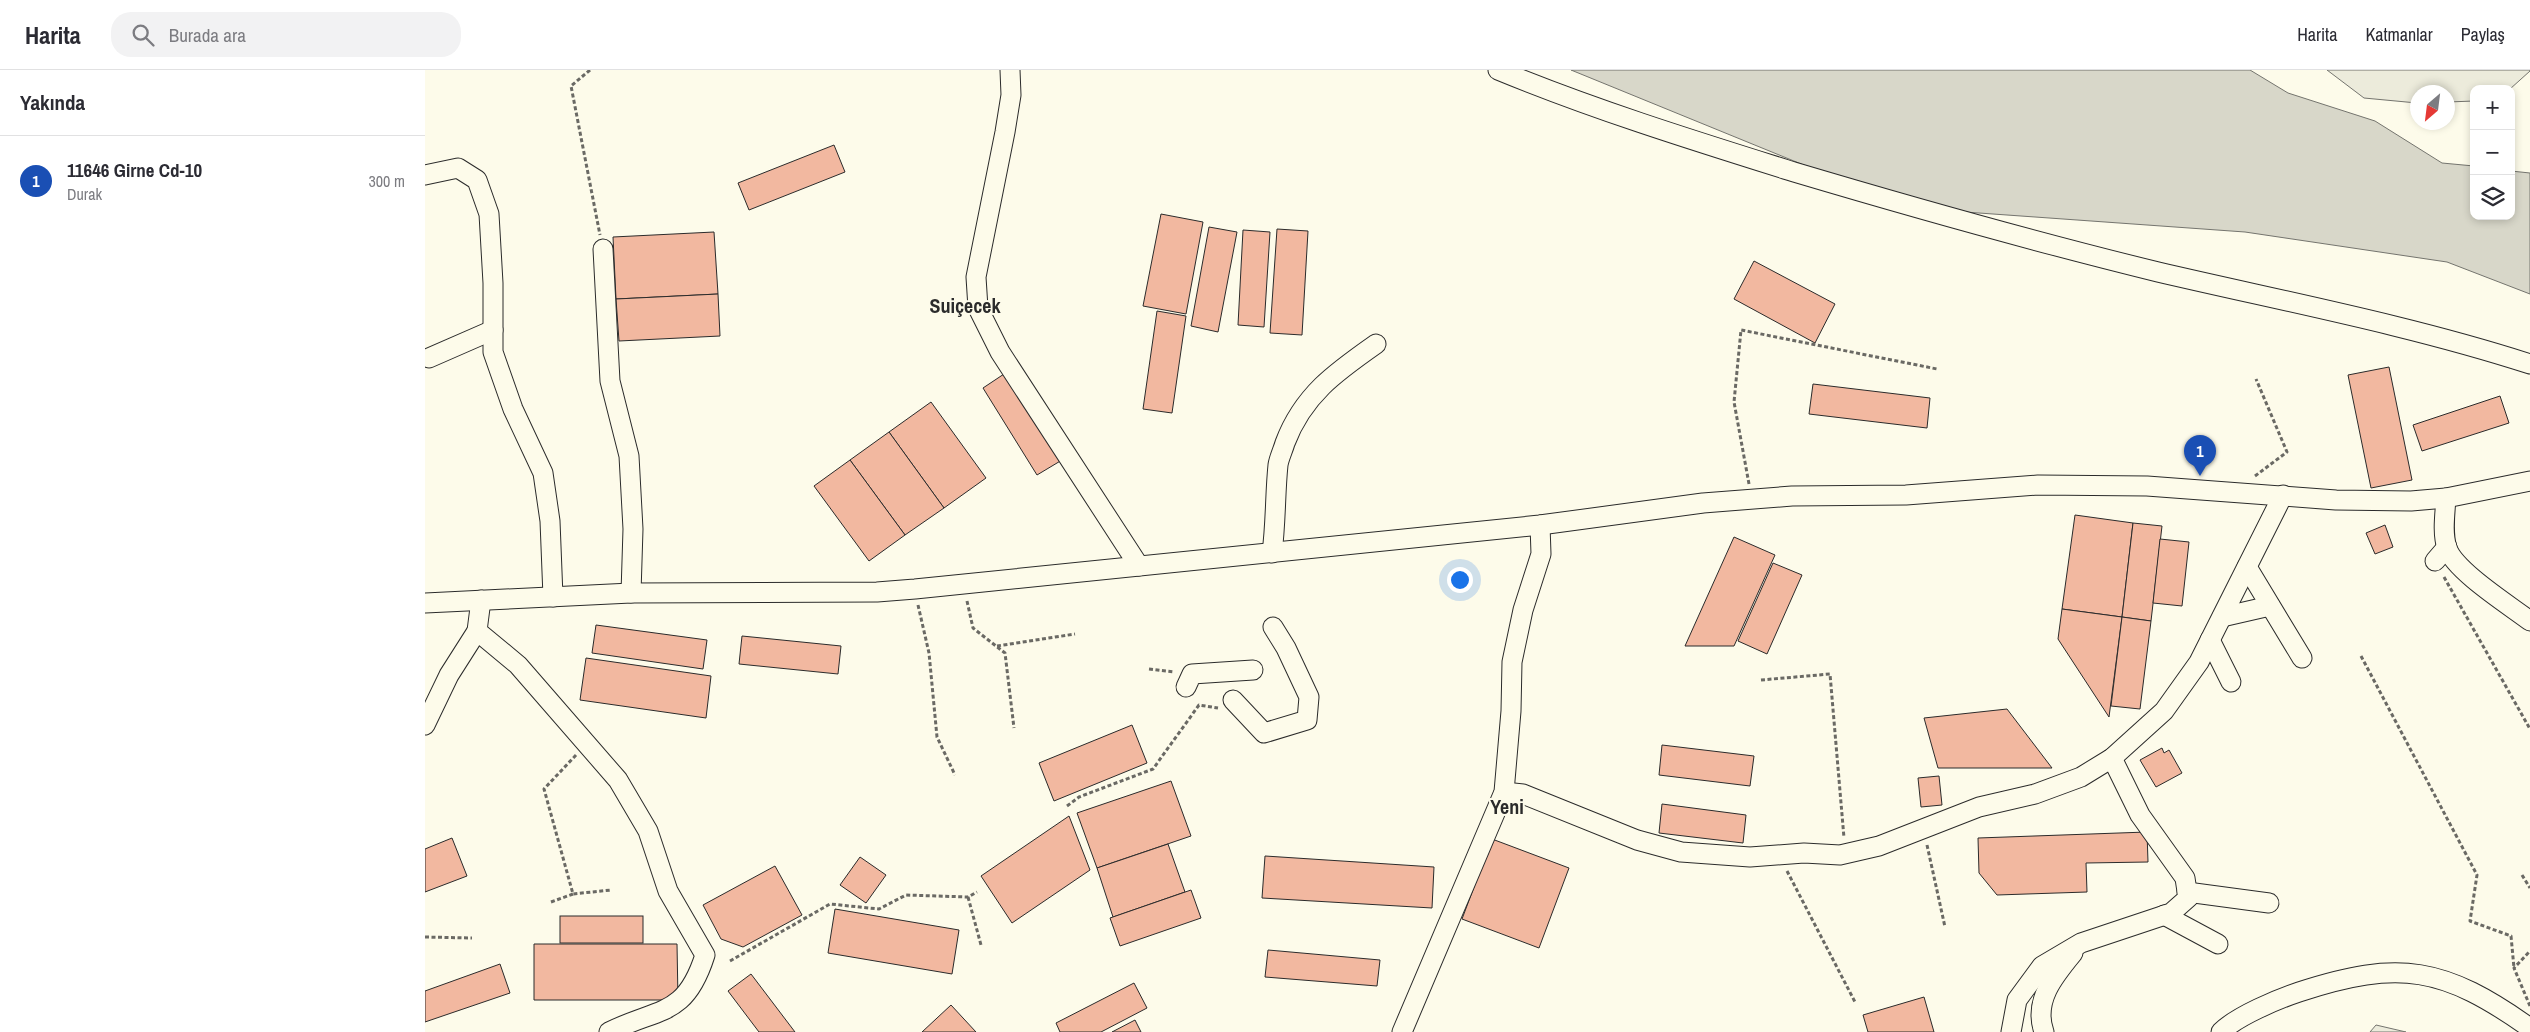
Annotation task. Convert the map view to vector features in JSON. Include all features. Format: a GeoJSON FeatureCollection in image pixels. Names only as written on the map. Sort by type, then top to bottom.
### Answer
{"type":"FeatureCollection","features":[{"type":"Feature","properties":{"kind":"street"},"geometry":{"type":"LineString","coordinates":[[1010,70],[1011,95],[1005,132],[976,277],[978,308],[1000,352],[1139,566]]}},
{"type":"Feature","properties":{"kind":"street"},"geometry":{"type":"LineString","coordinates":[[1499,70],[1551,92],[1697,142],[1906,205],[2155,271],[2402,328],[2530,364]]}},
{"type":"Feature","properties":{"kind":"street"},"geometry":{"type":"LineString","coordinates":[[425,175],[458,168],[477,180],[489,214],[493,283],[493,352],[513,409],[543,473],[550,521],[553,597]]}},
{"type":"Feature","properties":{"kind":"street"},"geometry":{"type":"LineString","coordinates":[[603,249],[610,381],[629,456],[633,529],[631,593]]}},
{"type":"Feature","properties":{"kind":"street"},"geometry":{"type":"LineString","coordinates":[[429,358],[493,330]]}},
{"type":"Feature","properties":{"kind":"street"},"geometry":{"type":"LineString","coordinates":[[1272,553],[1276,524],[1278,463],[1291,427],[1311,396],[1338,372],[1376,344]]}},
{"type":"Feature","properties":{"kind":"street"},"geometry":{"type":"LineString","coordinates":[[425,603],[631,593],[877,592],[915,590],[1540,525],[1703,503],[1792,496],[1906,495],[2038,485],[2147,486],[2383,501],[2446,498],[2530,481]]}},
{"type":"Feature","properties":{"kind":"street"},"geometry":{"type":"LineString","coordinates":[[1504,792],[1523,794],[1637,840],[1681,852],[1750,857],[1845,854],[1879,846],[1923,827],[1979,807],[2035,794],[2081,777],[2112,758],[2164,711],[2199,662],[2283,495]]}},
{"type":"Feature","properties":{"kind":"street"},"geometry":{"type":"LineString","coordinates":[[2446,498],[2445,536],[2441,554],[2530,621]]}},
{"type":"Feature","properties":{"kind":"street"},"geometry":{"type":"LineString","coordinates":[[1402,1032],[1504,792],[1511,711],[1512,662],[1523,610],[1541,554],[1540,525]]}},
{"type":"Feature","properties":{"kind":"street"},"geometry":{"type":"LineString","coordinates":[[2247,567],[2302,658]]}},
{"type":"Feature","properties":{"kind":"street"},"geometry":{"type":"LineString","coordinates":[[425,725],[449,675],[477,631],[481,600]]}},
{"type":"Feature","properties":{"kind":"street"},"geometry":{"type":"LineString","coordinates":[[2222,617],[2270,606]]}},
{"type":"Feature","properties":{"kind":"street"},"geometry":{"type":"LineString","coordinates":[[1227,704],[1264,734],[1307,720],[1309,697],[1286,648],[1273,627]]}},
{"type":"Feature","properties":{"kind":"street"},"geometry":{"type":"LineString","coordinates":[[477,631],[518,665],[618,780],[648,831],[668,891],[705,955],[692,987],[673,1006],[609,1032]]}},
{"type":"Feature","properties":{"kind":"street"},"geometry":{"type":"LineString","coordinates":[[2210,640],[2231,682]]}},
{"type":"Feature","properties":{"kind":"street"},"geometry":{"type":"LineString","coordinates":[[1189,681],[1253,670]]}},
{"type":"Feature","properties":{"kind":"street"},"geometry":{"type":"LineString","coordinates":[[2011,1032],[2017,1000],[2042,966],[2081,943],[2171,913],[2188,898],[2185,878],[2139,815],[2112,758]]}},
{"type":"Feature","properties":{"kind":"street"},"geometry":{"type":"LineString","coordinates":[[2187,892],[2269,903]]}},
{"type":"Feature","properties":{"kind":"street"},"geometry":{"type":"LineString","coordinates":[[2164,916],[2218,944]]}},
{"type":"Feature","properties":{"kind":"street"},"geometry":{"type":"LineString","coordinates":[[2044,1032],[2042,999],[2057,972],[2081,943]]}},
{"type":"Feature","properties":{"kind":"street"},"geometry":{"type":"LineString","coordinates":[[2221,1032],[2276,1000],[2335,980],[2388,972],[2423,974],[2461,986],[2504,1010],[2530,1028]]}},
{"type":"Feature","properties":{"kind":"path"},"geometry":{"type":"LineString","coordinates":[[590,70],[571,86],[603,249]]}},
{"type":"Feature","properties":{"kind":"path"},"geometry":{"type":"LineString","coordinates":[[1752,499],[1733,402],[1741,330],[1937,369]]}},
{"type":"Feature","properties":{"kind":"path"},"geometry":{"type":"LineString","coordinates":[[2234,492],[2287,452],[2256,379]]}},
{"type":"Feature","properties":{"kind":"path"},"geometry":{"type":"LineString","coordinates":[[2441,554],[2530,729]]}},
{"type":"Feature","properties":{"kind":"path"},"geometry":{"type":"LineString","coordinates":[[964,586],[973,628],[1005,654],[1015,728]]}},
{"type":"Feature","properties":{"kind":"path"},"geometry":{"type":"LineString","coordinates":[[915,590],[929,653],[937,737],[955,775]]}},
{"type":"Feature","properties":{"kind":"path"},"geometry":{"type":"LineString","coordinates":[[997,646],[1075,634]]}},
{"type":"Feature","properties":{"kind":"path"},"geometry":{"type":"LineString","coordinates":[[2361,656],[2477,875],[2470,921],[2511,936],[2514,968],[2530,1007]]}},
{"type":"Feature","properties":{"kind":"path"},"geometry":{"type":"LineString","coordinates":[[1149,669],[1189,681]]}},
{"type":"Feature","properties":{"kind":"path"},"geometry":{"type":"LineString","coordinates":[[1761,680],[1830,674],[1845,854]]}},
{"type":"Feature","properties":{"kind":"path"},"geometry":{"type":"LineString","coordinates":[[1067,806],[1079,797],[1153,769],[1199,705],[1227,704]]}},
{"type":"Feature","properties":{"kind":"path"},"geometry":{"type":"LineString","coordinates":[[573,894],[544,789],[587,743]]}},
{"type":"Feature","properties":{"kind":"path"},"geometry":{"type":"LineString","coordinates":[[1923,827],[1945,927]]}},
{"type":"Feature","properties":{"kind":"path"},"geometry":{"type":"LineString","coordinates":[[1778,855],[1855,1002]]}},
{"type":"Feature","properties":{"kind":"path"},"geometry":{"type":"LineString","coordinates":[[2522,875],[2530,888]]}},
{"type":"Feature","properties":{"kind":"path"},"geometry":{"type":"LineString","coordinates":[[551,902],[573,894],[611,890]]}},
{"type":"Feature","properties":{"kind":"path"},"geometry":{"type":"LineString","coordinates":[[730,961],[829,904],[879,909],[906,894],[968,898],[977,892]]}},
{"type":"Feature","properties":{"kind":"path"},"geometry":{"type":"LineString","coordinates":[[968,898],[981,945]]}},
{"type":"Feature","properties":{"kind":"path"},"geometry":{"type":"LineString","coordinates":[[425,937],[472,938]]}},
{"type":"Feature","properties":{"kind":"path"},"geometry":{"type":"LineString","coordinates":[[2514,968],[2530,952]]}},
{"type":"Feature","properties":{"kind":"shaded area"},"geometry":{"type":"Polygon","coordinates":[[[1571,70],[2250,70],[2288,93],[2375,121],[2442,163],[2470,166],[2470,220],[2515,220],[2515,171],[2530,173],[2530,294],[2447,262],[2245,232],[1909,208],[1571,70]]]}},
{"type":"Feature","properties":{"kind":"shaded area"},"geometry":{"type":"Polygon","coordinates":[[[2327,70],[2530,70],[2514,85],[2470,85],[2470,101],[2455,102],[2455,85],[2410,85],[2410,102],[2364,98],[2327,70]]]}},
{"type":"Feature","properties":{"kind":"shaded area"},"geometry":{"type":"Polygon","coordinates":[[[2376,1025],[2406,1032],[2370,1032],[2376,1025]]]}},
{"type":"Feature","properties":{"kind":"building"},"geometry":{"type":"Polygon","coordinates":[[[834,145],[845,172],[749,210],[738,183],[834,145]]]}},
{"type":"Feature","properties":{"kind":"building"},"geometry":{"type":"Polygon","coordinates":[[[1161,214],[1203,222],[1186,314],[1143,306],[1161,214]]]}},
{"type":"Feature","properties":{"kind":"building"},"geometry":{"type":"Polygon","coordinates":[[[1209,227],[1237,232],[1218,332],[1191,326],[1209,227]]]}},
{"type":"Feature","properties":{"kind":"building"},"geometry":{"type":"Polygon","coordinates":[[[1277,229],[1308,231],[1302,335],[1270,333],[1277,229]]]}},
{"type":"Feature","properties":{"kind":"building"},"geometry":{"type":"Polygon","coordinates":[[[1243,230],[1270,232],[1264,327],[1238,325],[1243,230]]]}},
{"type":"Feature","properties":{"kind":"building"},"geometry":{"type":"Polygon","coordinates":[[[714,232],[718,294],[616,299],[613,237],[714,232]]]}},
{"type":"Feature","properties":{"kind":"building"},"geometry":{"type":"Polygon","coordinates":[[[1754,261],[1835,304],[1815,343],[1734,299],[1754,261]]]}},
{"type":"Feature","properties":{"kind":"building"},"geometry":{"type":"Polygon","coordinates":[[[718,294],[720,336],[619,341],[616,299],[718,294]]]}},
{"type":"Feature","properties":{"kind":"building"},"geometry":{"type":"Polygon","coordinates":[[[1157,311],[1186,316],[1172,413],[1143,409],[1157,311]]]}},
{"type":"Feature","properties":{"kind":"building"},"geometry":{"type":"Polygon","coordinates":[[[2389,367],[2412,480],[2371,488],[2348,375],[2389,367]]]}},
{"type":"Feature","properties":{"kind":"building"},"geometry":{"type":"Polygon","coordinates":[[[1007,372],[1062,460],[1037,475],[983,388],[1007,372]]]}},
{"type":"Feature","properties":{"kind":"building"},"geometry":{"type":"Polygon","coordinates":[[[1813,384],[1930,398],[1927,428],[1809,414],[1813,384]]]}},
{"type":"Feature","properties":{"kind":"building"},"geometry":{"type":"Polygon","coordinates":[[[2500,396],[2509,423],[2422,451],[2413,425],[2500,396]]]}},
{"type":"Feature","properties":{"kind":"building"},"geometry":{"type":"Polygon","coordinates":[[[931,402],[986,478],[944,508],[889,432],[931,402]]]}},
{"type":"Feature","properties":{"kind":"building"},"geometry":{"type":"Polygon","coordinates":[[[889,432],[944,508],[905,535],[850,460],[889,432]]]}},
{"type":"Feature","properties":{"kind":"building"},"geometry":{"type":"Polygon","coordinates":[[[850,460],[905,535],[869,561],[814,486],[850,460]]]}},
{"type":"Feature","properties":{"kind":"building"},"geometry":{"type":"Polygon","coordinates":[[[2075,515],[2133,523],[2122,617],[2062,609],[2075,515]]]}},
{"type":"Feature","properties":{"kind":"building"},"geometry":{"type":"Polygon","coordinates":[[[2133,523],[2162,526],[2151,621],[2122,617],[2133,523]]]}},
{"type":"Feature","properties":{"kind":"building"},"geometry":{"type":"Polygon","coordinates":[[[2385,525],[2393,547],[2375,554],[2366,533],[2385,525]]]}},
{"type":"Feature","properties":{"kind":"building"},"geometry":{"type":"Polygon","coordinates":[[[1734,537],[1775,555],[1734,646],[1685,646],[1734,537]]]}},
{"type":"Feature","properties":{"kind":"building"},"geometry":{"type":"Polygon","coordinates":[[[2160,539],[2189,542],[2182,606],[2153,603],[2160,539]]]}},
{"type":"Feature","properties":{"kind":"building"},"geometry":{"type":"Polygon","coordinates":[[[1773,563],[1802,575],[1767,654],[1738,641],[1773,563]]]}},
{"type":"Feature","properties":{"kind":"building"},"geometry":{"type":"Polygon","coordinates":[[[2062,609],[2122,617],[2109,717],[2058,639],[2062,609]]]}},
{"type":"Feature","properties":{"kind":"building"},"geometry":{"type":"Polygon","coordinates":[[[2122,617],[2151,621],[2140,709],[2111,706],[2122,617]]]}},
{"type":"Feature","properties":{"kind":"building"},"geometry":{"type":"Polygon","coordinates":[[[596,625],[707,640],[703,669],[592,653],[596,625]]]}},
{"type":"Feature","properties":{"kind":"building"},"geometry":{"type":"Polygon","coordinates":[[[742,636],[841,646],[838,674],[739,664],[742,636]]]}},
{"type":"Feature","properties":{"kind":"building"},"geometry":{"type":"Polygon","coordinates":[[[586,658],[711,676],[706,718],[580,700],[586,658]]]}},
{"type":"Feature","properties":{"kind":"building"},"geometry":{"type":"Polygon","coordinates":[[[2007,709],[2052,768],[1938,768],[1924,718],[2007,709]]]}},
{"type":"Feature","properties":{"kind":"building"},"geometry":{"type":"Polygon","coordinates":[[[1132,725],[1147,763],[1054,801],[1039,763],[1132,725]]]}},
{"type":"Feature","properties":{"kind":"building"},"geometry":{"type":"Polygon","coordinates":[[[1662,745],[1754,756],[1750,786],[1659,775],[1662,745]]]}},
{"type":"Feature","properties":{"kind":"building"},"geometry":{"type":"Polygon","coordinates":[[[2162,748],[2164,753],[2169,750],[2182,773],[2156,787],[2140,760],[2162,748]]]}},
{"type":"Feature","properties":{"kind":"building"},"geometry":{"type":"Polygon","coordinates":[[[1939,776],[1942,805],[1921,807],[1918,778],[1939,776]]]}},
{"type":"Feature","properties":{"kind":"building"},"geometry":{"type":"Polygon","coordinates":[[[1171,781],[1191,836],[1097,868],[1077,813],[1171,781]]]}},
{"type":"Feature","properties":{"kind":"building"},"geometry":{"type":"Polygon","coordinates":[[[1662,804],[1746,815],[1743,843],[1659,833],[1662,804]]]}},
{"type":"Feature","properties":{"kind":"building"},"geometry":{"type":"Polygon","coordinates":[[[1069,816],[1090,870],[1012,923],[981,876],[1069,816]]]}},
{"type":"Feature","properties":{"kind":"building"},"geometry":{"type":"Polygon","coordinates":[[[2147,832],[2148,862],[2086,863],[2087,892],[1997,895],[1979,873],[1978,838],[2147,832]]]}},
{"type":"Feature","properties":{"kind":"building"},"geometry":{"type":"Polygon","coordinates":[[[452,838],[467,876],[425,892],[425,849],[452,838]]]}},
{"type":"Feature","properties":{"kind":"building"},"geometry":{"type":"Polygon","coordinates":[[[1492,839],[1569,868],[1539,948],[1462,919],[1492,839]]]}},
{"type":"Feature","properties":{"kind":"building"},"geometry":{"type":"Polygon","coordinates":[[[1168,844],[1185,892],[1113,917],[1097,868],[1168,844]]]}},
{"type":"Feature","properties":{"kind":"building"},"geometry":{"type":"Polygon","coordinates":[[[1265,856],[1434,867],[1432,908],[1262,898],[1265,856]]]}},
{"type":"Feature","properties":{"kind":"building"},"geometry":{"type":"Polygon","coordinates":[[[860,857],[886,875],[866,903],[840,885],[860,857]]]}},
{"type":"Feature","properties":{"kind":"building"},"geometry":{"type":"Polygon","coordinates":[[[775,866],[802,915],[743,947],[721,939],[703,905],[775,866]]]}},
{"type":"Feature","properties":{"kind":"building"},"geometry":{"type":"Polygon","coordinates":[[[1191,890],[1201,918],[1120,946],[1110,918],[1191,890]]]}},
{"type":"Feature","properties":{"kind":"building"},"geometry":{"type":"Polygon","coordinates":[[[835,909],[959,930],[952,974],[828,953],[835,909]]]}},
{"type":"Feature","properties":{"kind":"building"},"geometry":{"type":"Polygon","coordinates":[[[560,916],[643,916],[643,943],[560,943],[560,916]]]}},
{"type":"Feature","properties":{"kind":"building"},"geometry":{"type":"Polygon","coordinates":[[[534,944],[677,944],[678,1000],[534,1000],[534,944]]]}},
{"type":"Feature","properties":{"kind":"building"},"geometry":{"type":"Polygon","coordinates":[[[1268,950],[1380,960],[1377,986],[1265,977],[1268,950]]]}},
{"type":"Feature","properties":{"kind":"building"},"geometry":{"type":"Polygon","coordinates":[[[500,964],[510,993],[425,1022],[425,991],[500,964]]]}},
{"type":"Feature","properties":{"kind":"building"},"geometry":{"type":"Polygon","coordinates":[[[751,974],[795,1032],[759,1032],[728,991],[751,974]]]}},
{"type":"Feature","properties":{"kind":"building"},"geometry":{"type":"Polygon","coordinates":[[[1134,983],[1147,1008],[1101,1032],[1060,1032],[1056,1023],[1134,983]]]}},
{"type":"Feature","properties":{"kind":"building"},"geometry":{"type":"Polygon","coordinates":[[[1924,997],[1934,1032],[1868,1032],[1863,1015],[1924,997]]]}},
{"type":"Feature","properties":{"kind":"building"},"geometry":{"type":"Polygon","coordinates":[[[951,1005],[976,1032],[922,1032],[951,1005]]]}},
{"type":"Feature","properties":{"kind":"building"},"geometry":{"type":"Polygon","coordinates":[[[1135,1020],[1141,1032],[1112,1032],[1135,1020]]]}},
{"type":"Feature","properties":{"kind":"place","name":"11646 Girne Cd-10"},"geometry":{"type":"Point","coordinates":[2200,476]}},
{"type":"Feature","properties":{"kind":"district","name":"Suiçecek"},"geometry":{"type":"Point","coordinates":[965,305]}},
{"type":"Feature","properties":{"kind":"district","name":"Yeni"},"geometry":{"type":"Point","coordinates":[1507,806]}}]}
